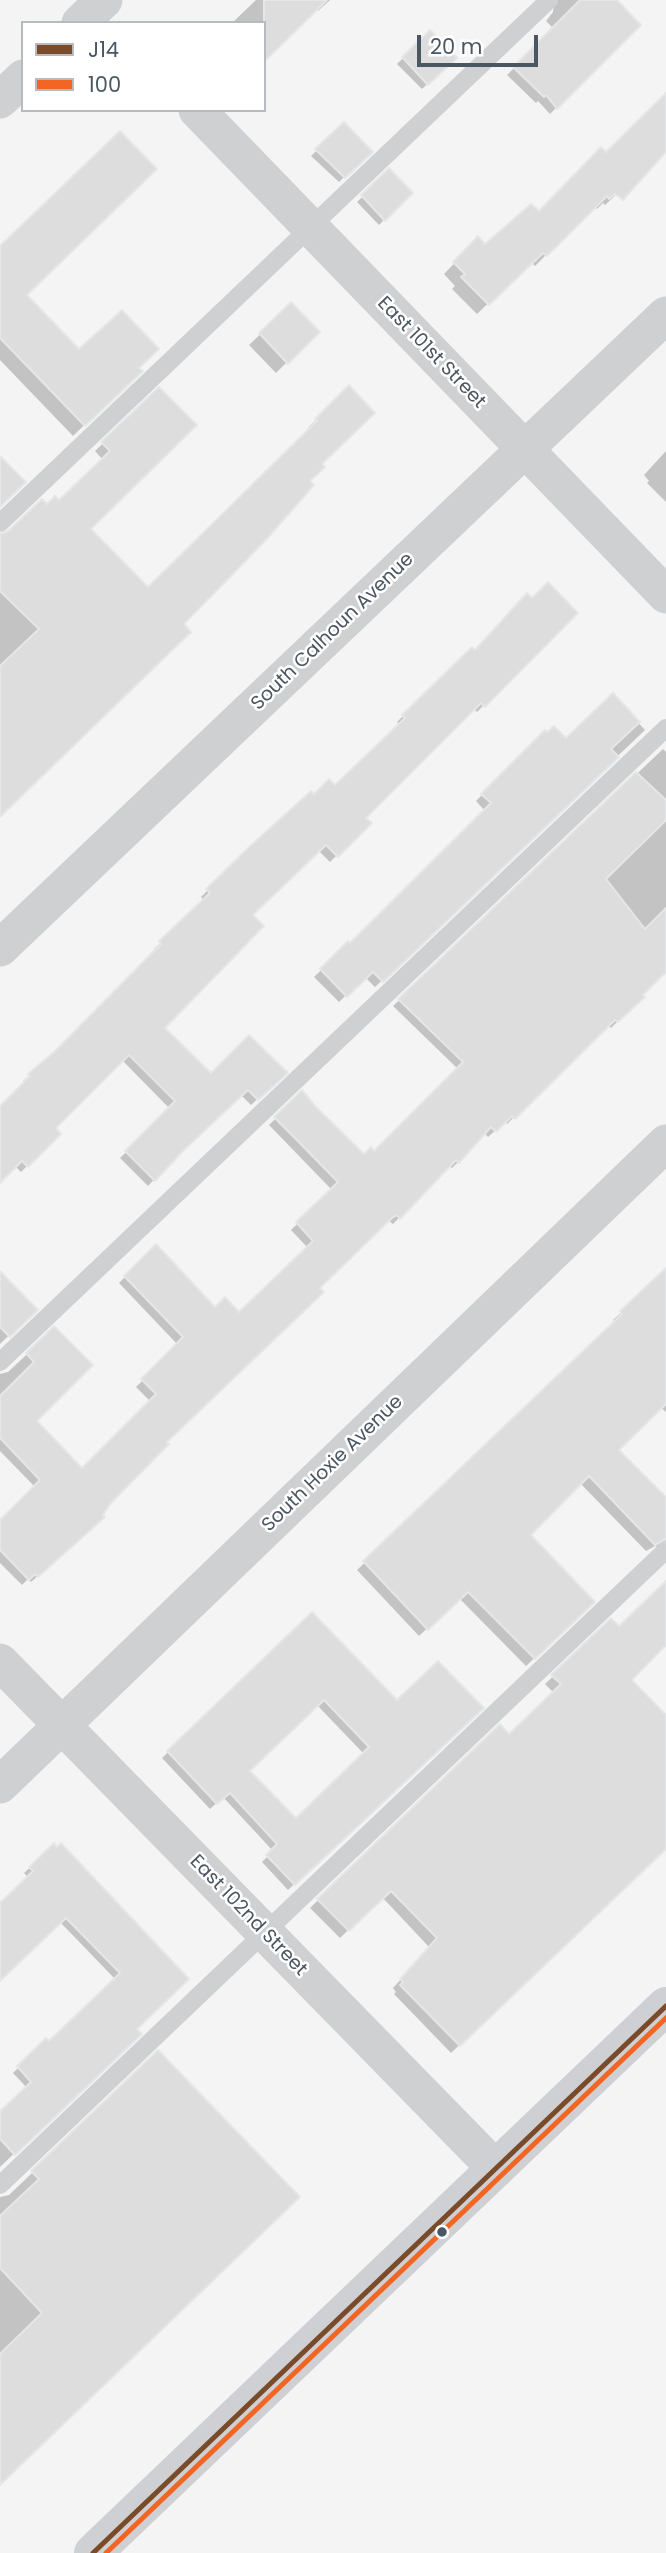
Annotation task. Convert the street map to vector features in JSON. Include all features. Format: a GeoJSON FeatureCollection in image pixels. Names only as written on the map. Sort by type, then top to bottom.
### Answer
{"type":"FeatureCollection","features":[{"type":"Feature","properties":{"kind":"main road"},"geometry":{"type":"LineString","coordinates":[[93,2553],[666,2006]]}},
{"type":"Feature","properties":{"kind":"street"},"geometry":{"type":"LineString","coordinates":[[0,100],[21,80]]}},
{"type":"Feature","properties":{"kind":"street","name":"East 101st Street"},"geometry":{"type":"LineString","coordinates":[[199,112],[666,595]]}},
{"type":"Feature","properties":{"kind":"street","name":"South Calhoun Avenue"},"geometry":{"type":"LineString","coordinates":[[0,948],[666,315]]}},
{"type":"Feature","properties":{"kind":"street","name":"South Hoxie Avenue"},"geometry":{"type":"LineString","coordinates":[[0,1785],[666,1143]]}},
{"type":"Feature","properties":{"kind":"street","name":"East 102nd Street"},"geometry":{"type":"LineString","coordinates":[[0,1662],[496,2169]]}},
{"type":"Feature","properties":{"kind":"lane"},"geometry":{"type":"LineString","coordinates":[[0,523],[549,0]]}},
{"type":"Feature","properties":{"kind":"lane"},"geometry":{"type":"LineString","coordinates":[[0,1362],[666,728]]}},
{"type":"Feature","properties":{"kind":"lane"},"geometry":{"type":"LineString","coordinates":[[0,2185],[666,1550]]}},
{"type":"Feature","properties":{"kind":"building"},"geometry":{"type":"Polygon","coordinates":[[[264,0],[327,0],[266,60],[264,0]]]}},
{"type":"Feature","properties":{"kind":"building"},"geometry":{"type":"Polygon","coordinates":[[[580,0],[617,0],[641,25],[557,109],[546,95],[544,97],[513,67],[580,0]]]}},
{"type":"Feature","properties":{"kind":"building"},"geometry":{"type":"Polygon","coordinates":[[[430,30],[457,58],[428,85],[402,57],[430,30]]]}},
{"type":"Feature","properties":{"kind":"building"},"geometry":{"type":"Polygon","coordinates":[[[666,93],[666,152],[623,200],[615,194],[609,199],[607,196],[547,256],[543,253],[489,305],[461,277],[465,274],[453,262],[478,236],[485,244],[531,204],[539,211],[601,147],[606,152],[666,93]]]}},
{"type":"Feature","properties":{"kind":"building"},"geometry":{"type":"Polygon","coordinates":[[[344,122],[373,152],[345,178],[315,149],[344,122]]]}},
{"type":"Feature","properties":{"kind":"building"},"geometry":{"type":"Polygon","coordinates":[[[120,131],[157,169],[27,295],[79,349],[122,310],[159,349],[139,368],[143,371],[85,426],[0,338],[0,246],[120,131]]]}},
{"type":"Feature","properties":{"kind":"building"},"geometry":{"type":"Polygon","coordinates":[[[389,168],[413,193],[385,221],[361,195],[389,168]]]}},
{"type":"Feature","properties":{"kind":"building"},"geometry":{"type":"Polygon","coordinates":[[[291,302],[320,332],[288,364],[259,333],[291,302]]]}},
{"type":"Feature","properties":{"kind":"building"},"geometry":{"type":"Polygon","coordinates":[[[349,385],[375,413],[322,464],[325,467],[310,481],[314,485],[265,541],[184,624],[191,632],[0,817],[0,666],[39,629],[0,591],[0,534],[8,531],[42,499],[47,504],[55,496],[59,500],[110,451],[101,442],[159,387],[197,425],[91,529],[148,587],[317,421],[315,419],[349,385]]]}},
{"type":"Feature","properties":{"kind":"building"},"geometry":{"type":"Polygon","coordinates":[[[0,456],[26,482],[0,507],[0,456]]]}},
{"type":"Feature","properties":{"kind":"building"},"geometry":{"type":"Polygon","coordinates":[[[548,582],[578,613],[485,707],[481,703],[366,818],[372,823],[338,857],[326,845],[253,915],[264,926],[165,1028],[211,1073],[249,1035],[288,1073],[258,1100],[248,1090],[155,1181],[125,1151],[175,1101],[129,1055],[56,1128],[61,1134],[28,1167],[22,1161],[0,1183],[0,1106],[30,1076],[28,1074],[55,1051],[161,944],[159,941],[210,893],[206,889],[247,849],[311,791],[314,794],[329,779],[335,785],[405,718],[402,715],[472,647],[475,650],[527,593],[532,598],[548,582]]]}},
{"type":"Feature","properties":{"kind":"building"},"geometry":{"type":"Polygon","coordinates":[[[613,693],[640,722],[611,749],[619,757],[383,982],[373,972],[347,997],[320,969],[348,941],[350,943],[491,803],[481,794],[545,730],[547,732],[554,726],[566,738],[613,693]]]}},
{"type":"Feature","properties":{"kind":"building"},"geometry":{"type":"Polygon","coordinates":[[[636,772],[666,800],[666,820],[606,879],[645,929],[666,908],[666,972],[643,995],[645,997],[618,1022],[615,1020],[515,1119],[512,1116],[496,1132],[491,1127],[459,1163],[456,1160],[400,1219],[397,1215],[392,1218],[320,1288],[324,1292],[167,1442],[169,1444],[110,1504],[103,1515],[105,1517],[38,1577],[35,1574],[29,1580],[0,1550],[0,1520],[40,1480],[0,1438],[0,1396],[34,1362],[26,1353],[54,1326],[93,1365],[37,1421],[82,1468],[156,1394],[141,1379],[183,1337],[124,1276],[156,1244],[215,1307],[225,1297],[239,1312],[313,1241],[296,1222],[338,1182],[274,1117],[302,1090],[364,1154],[371,1147],[374,1151],[463,1062],[398,999],[636,772]]]}},
{"type":"Feature","properties":{"kind":"building"},"geometry":{"type":"Polygon","coordinates":[[[666,1268],[666,1404],[619,1450],[666,1497],[666,1539],[655,1545],[589,1476],[531,1535],[595,1602],[535,1659],[468,1592],[428,1630],[363,1561],[622,1314],[620,1311],[666,1268]]]}},
{"type":"Feature","properties":{"kind":"building"},"geometry":{"type":"Polygon","coordinates":[[[0,1271],[38,1310],[10,1337],[0,1327],[0,1271]]]}},
{"type":"Feature","properties":{"kind":"building"},"geometry":{"type":"Polygon","coordinates":[[[666,1581],[666,1645],[632,1680],[666,1715],[666,1849],[460,2046],[400,1985],[403,1982],[400,1979],[437,1938],[391,1891],[349,1931],[317,1899],[500,1724],[509,1734],[561,1684],[551,1675],[611,1618],[619,1626],[666,1581]]]}},
{"type":"Feature","properties":{"kind":"building"},"geometry":{"type":"Polygon","coordinates":[[[312,1612],[397,1700],[438,1661],[484,1708],[295,1885],[266,1855],[277,1844],[230,1793],[217,1804],[167,1751],[312,1612]],[[324,1700],[250,1771],[296,1818],[369,1747],[324,1700]]]}},
{"type":"Feature","properties":{"kind":"building"},"geometry":{"type":"Polygon","coordinates":[[[54,1843],[57,1847],[61,1843],[189,1979],[137,2029],[142,2034],[15,2155],[0,2139],[0,2111],[31,2082],[17,2066],[46,2038],[49,2041],[120,1973],[66,1918],[0,1981],[0,1903],[33,1871],[29,1867],[54,1843]]]}},
{"type":"Feature","properties":{"kind":"building"},"geometry":{"type":"Polygon","coordinates":[[[158,2050],[300,2197],[0,2485],[0,2354],[42,2313],[0,2268],[0,2216],[39,2179],[31,2171],[158,2050]]]}},
{"type":"Feature","properties":{"kind":"transit line","name":"J14"},"geometry":{"type":"LineString","coordinates":[[93,2553],[666,2006]]}},
{"type":"Feature","properties":{"kind":"transit line","name":"100"},"geometry":{"type":"LineString","coordinates":[[106,2553],[666,2018]]}}]}
